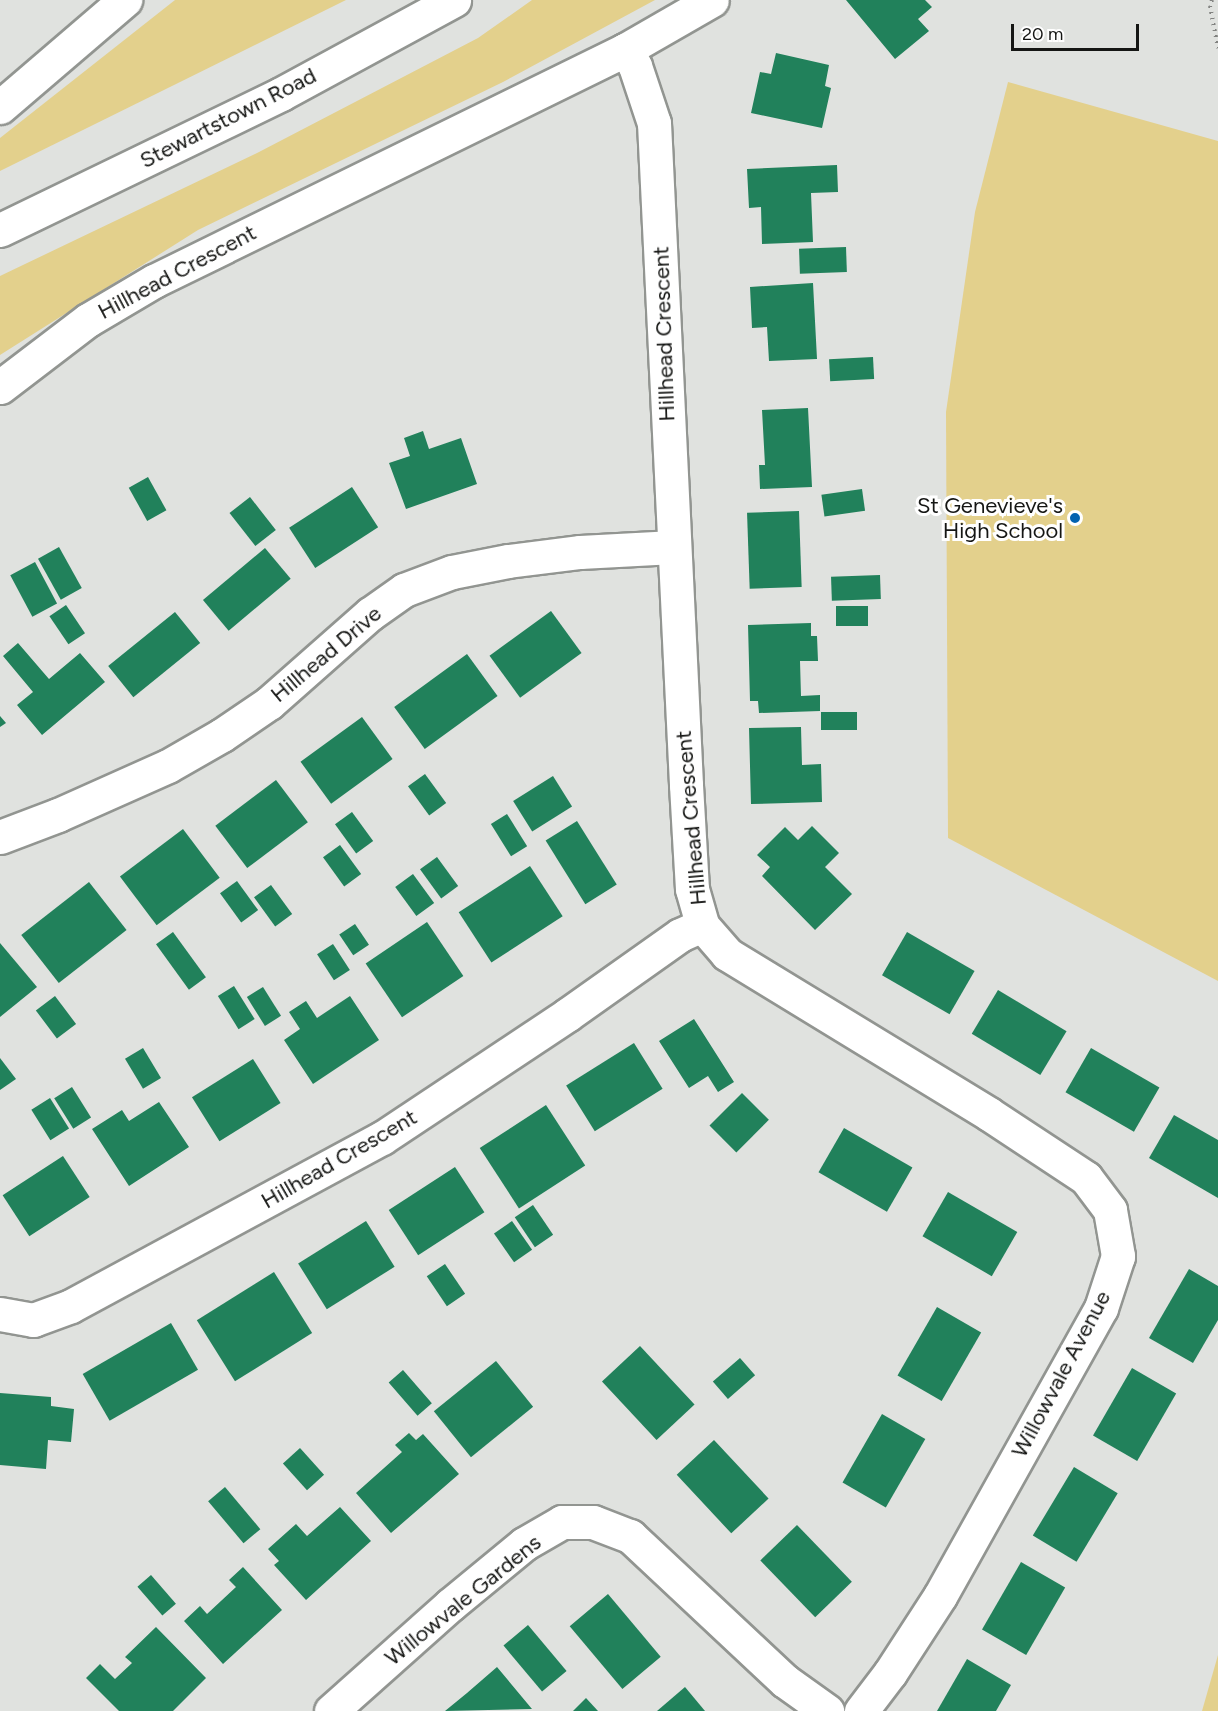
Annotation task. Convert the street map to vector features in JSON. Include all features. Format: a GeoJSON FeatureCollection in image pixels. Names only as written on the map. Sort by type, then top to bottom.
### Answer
{"type":"FeatureCollection","features":[{"type":"Feature","properties":{"kind":"street"},"geometry":{"type":"LineString","coordinates":[[0,106],[126,0]]}},
{"type":"Feature","properties":{"kind":"street","name":"Stewartstown Road"},"geometry":{"type":"LineString","coordinates":[[0,230],[281,94],[452,0]]}},
{"type":"Feature","properties":{"kind":"street","name":"Hillhead Crescent"},"geometry":{"type":"LineString","coordinates":[[0,387],[88,320],[154,281],[625,50],[712,0]]}},
{"type":"Feature","properties":{"kind":"street","name":"Hillhead Crescent"},"geometry":{"type":"LineString","coordinates":[[0,1314],[33,1320],[71,1306],[381,1138],[567,1015],[680,935],[702,925],[692,889],[654,123],[635,66],[625,50]]}},
{"type":"Feature","properties":{"kind":"street","name":"Hillhead Drive"},"geometry":{"type":"LineString","coordinates":[[0,837],[58,815],[168,766],[222,735],[269,703],[370,614],[404,590],[452,572],[508,561],[580,552],[674,547]]}},
{"type":"Feature","properties":{"kind":"street","name":"Willowvale Avenue"},"geometry":{"type":"LineString","coordinates":[[702,925],[727,954],[989,1114],[1086,1178],[1110,1210],[1118,1256],[1101,1308],[940,1596],[890,1673],[861,1711]]}},
{"type":"Feature","properties":{"kind":"street","name":"Willowvale Gardens"},"geometry":{"type":"LineString","coordinates":[[331,1711],[450,1605],[524,1544],[562,1522],[592,1522],[630,1536],[785,1681],[827,1711]]}},
{"type":"Feature","properties":{"kind":"path"},"geometry":{"type":"LineString","coordinates":[[1212,0],[1210,6],[1218,48]]}},
{"type":"Feature","properties":{"kind":"shaded area"},"geometry":{"type":"Polygon","coordinates":[[[175,0],[346,0],[0,171],[0,138],[175,0]]]}},
{"type":"Feature","properties":{"kind":"shaded area"},"geometry":{"type":"Polygon","coordinates":[[[532,0],[655,0],[503,82],[198,230],[0,355],[0,276],[259,152],[478,38],[532,0]]]}},
{"type":"Feature","properties":{"kind":"shaded area","name":"St Genevieve's High School"},"geometry":{"type":"Polygon","coordinates":[[[1008,82],[1218,141],[1218,981],[948,838],[946,412],[975,212],[1008,82]]]}},
{"type":"Feature","properties":{"kind":"shaded area"},"geometry":{"type":"Polygon","coordinates":[[[1218,1655],[1218,1711],[1202,1711],[1218,1655]]]}},
{"type":"Feature","properties":{"kind":"building"},"geometry":{"type":"Polygon","coordinates":[[[846,0],[925,0],[932,7],[918,19],[929,31],[895,59],[846,0]]]}},
{"type":"Feature","properties":{"kind":"building"},"geometry":{"type":"Polygon","coordinates":[[[776,53],[829,65],[825,86],[831,88],[822,128],[751,113],[760,72],[771,74],[776,53]]]}},
{"type":"Feature","properties":{"kind":"building"},"geometry":{"type":"Polygon","coordinates":[[[837,165],[838,192],[811,193],[813,242],[762,244],[761,207],[749,208],[747,169],[837,165]]]}},
{"type":"Feature","properties":{"kind":"building"},"geometry":{"type":"Polygon","coordinates":[[[846,247],[847,272],[800,274],[799,249],[846,247]]]}},
{"type":"Feature","properties":{"kind":"building"},"geometry":{"type":"Polygon","coordinates":[[[813,283],[817,359],[769,361],[767,327],[752,328],[750,287],[813,283]]]}},
{"type":"Feature","properties":{"kind":"building"},"geometry":{"type":"Polygon","coordinates":[[[873,357],[874,379],[830,381],[829,359],[873,357]]]}},
{"type":"Feature","properties":{"kind":"building"},"geometry":{"type":"Polygon","coordinates":[[[808,408],[812,487],[760,489],[759,465],[765,465],[762,410],[808,408]]]}},
{"type":"Feature","properties":{"kind":"building"},"geometry":{"type":"Polygon","coordinates":[[[423,431],[429,449],[461,438],[477,484],[406,509],[389,463],[410,456],[404,438],[423,431]]]}},
{"type":"Feature","properties":{"kind":"building"},"geometry":{"type":"Polygon","coordinates":[[[148,477],[166,510],[147,521],[129,488],[148,477]]]}},
{"type":"Feature","properties":{"kind":"building"},"geometry":{"type":"Polygon","coordinates":[[[352,487],[378,527],[315,568],[289,528],[352,487]]]}},
{"type":"Feature","properties":{"kind":"building"},"geometry":{"type":"Polygon","coordinates":[[[862,489],[865,511],[824,516],[821,495],[862,489]]]}},
{"type":"Feature","properties":{"kind":"building"},"geometry":{"type":"Polygon","coordinates":[[[250,497],[276,530],[255,546],[230,513],[250,497]]]}},
{"type":"Feature","properties":{"kind":"building"},"geometry":{"type":"Polygon","coordinates":[[[799,511],[802,587],[750,589],[747,513],[799,511]]]}},
{"type":"Feature","properties":{"kind":"building"},"geometry":{"type":"Polygon","coordinates":[[[59,547],[82,588],[61,600],[38,559],[59,547]]]}},
{"type":"Feature","properties":{"kind":"building"},"geometry":{"type":"Polygon","coordinates":[[[265,548],[291,579],[229,631],[203,600],[265,548]]]}},
{"type":"Feature","properties":{"kind":"building"},"geometry":{"type":"Polygon","coordinates":[[[35,562],[57,603],[32,617],[10,575],[35,562]]]}},
{"type":"Feature","properties":{"kind":"building"},"geometry":{"type":"Polygon","coordinates":[[[880,575],[881,599],[832,601],[831,577],[880,575]]]}},
{"type":"Feature","properties":{"kind":"building"},"geometry":{"type":"Polygon","coordinates":[[[66,605],[85,633],[68,644],[49,616],[66,605]]]}},
{"type":"Feature","properties":{"kind":"building"},"geometry":{"type":"Polygon","coordinates":[[[836,606],[868,606],[868,626],[836,626],[836,606]]]}},
{"type":"Feature","properties":{"kind":"building"},"geometry":{"type":"Polygon","coordinates":[[[551,611],[582,653],[520,698],[490,656],[551,611]]]}},
{"type":"Feature","properties":{"kind":"building"},"geometry":{"type":"Polygon","coordinates":[[[175,612],[200,643],[133,697],[108,666],[175,612]]]}},
{"type":"Feature","properties":{"kind":"building"},"geometry":{"type":"Polygon","coordinates":[[[811,623],[811,636],[817,636],[818,661],[800,661],[801,696],[820,695],[820,711],[759,713],[758,701],[750,701],[748,625],[811,623]]]}},
{"type":"Feature","properties":{"kind":"building"},"geometry":{"type":"Polygon","coordinates":[[[18,643],[49,679],[80,653],[105,682],[42,735],[17,705],[33,692],[3,656],[18,643]]]}},
{"type":"Feature","properties":{"kind":"building"},"geometry":{"type":"Polygon","coordinates":[[[467,654],[498,696],[425,749],[394,707],[467,654]]]}},
{"type":"Feature","properties":{"kind":"building"},"geometry":{"type":"Polygon","coordinates":[[[821,712],[857,712],[857,730],[821,730],[821,712]]]}},
{"type":"Feature","properties":{"kind":"building"},"geometry":{"type":"Polygon","coordinates":[[[0,716],[6,723],[0,727],[0,716]]]}},
{"type":"Feature","properties":{"kind":"building"},"geometry":{"type":"Polygon","coordinates":[[[362,717],[393,759],[331,804],[301,762],[362,717]]]}},
{"type":"Feature","properties":{"kind":"building"},"geometry":{"type":"Polygon","coordinates":[[[801,727],[802,765],[821,764],[822,802],[751,804],[749,728],[801,727]]]}},
{"type":"Feature","properties":{"kind":"building"},"geometry":{"type":"Polygon","coordinates":[[[425,774],[446,803],[429,815],[408,786],[425,774]]]}},
{"type":"Feature","properties":{"kind":"building"},"geometry":{"type":"Polygon","coordinates":[[[553,776],[572,807],[532,831],[513,801],[553,776]]]}},
{"type":"Feature","properties":{"kind":"building"},"geometry":{"type":"Polygon","coordinates":[[[276,780],[308,822],[247,868],[215,826],[276,780]]]}},
{"type":"Feature","properties":{"kind":"building"},"geometry":{"type":"Polygon","coordinates":[[[352,812],[373,841],[356,853],[335,824],[352,812]]]}},
{"type":"Feature","properties":{"kind":"building"},"geometry":{"type":"Polygon","coordinates":[[[507,814],[527,846],[511,856],[491,824],[507,814]]]}},
{"type":"Feature","properties":{"kind":"building"},"geometry":{"type":"Polygon","coordinates":[[[577,821],[617,885],[585,904],[546,841],[577,821]]]}},
{"type":"Feature","properties":{"kind":"building"},"geometry":{"type":"Polygon","coordinates":[[[812,826],[839,853],[825,867],[852,894],[815,930],[762,876],[770,867],[757,855],[785,827],[798,840],[812,826]]]}},
{"type":"Feature","properties":{"kind":"building"},"geometry":{"type":"Polygon","coordinates":[[[183,829],[220,878],[157,925],[120,877],[183,829]]]}},
{"type":"Feature","properties":{"kind":"building"},"geometry":{"type":"Polygon","coordinates":[[[340,845],[361,874],[344,886],[323,857],[340,845]]]}},
{"type":"Feature","properties":{"kind":"building"},"geometry":{"type":"Polygon","coordinates":[[[437,857],[458,886],[441,898],[420,869],[437,857]]]}},
{"type":"Feature","properties":{"kind":"building"},"geometry":{"type":"Polygon","coordinates":[[[530,866],[563,916],[491,963],[459,912],[530,866]]]}},
{"type":"Feature","properties":{"kind":"building"},"geometry":{"type":"Polygon","coordinates":[[[413,874],[434,903],[416,916],[395,887],[413,874]]]}},
{"type":"Feature","properties":{"kind":"building"},"geometry":{"type":"Polygon","coordinates":[[[237,881],[258,910],[241,922],[220,893],[237,881]]]}},
{"type":"Feature","properties":{"kind":"building"},"geometry":{"type":"Polygon","coordinates":[[[89,882],[127,930],[59,983],[21,935],[89,882]]]}},
{"type":"Feature","properties":{"kind":"building"},"geometry":{"type":"Polygon","coordinates":[[[271,885],[292,914],[275,926],[254,897],[271,885]]]}},
{"type":"Feature","properties":{"kind":"building"},"geometry":{"type":"Polygon","coordinates":[[[427,922],[463,976],[402,1017],[366,963],[427,922]]]}},
{"type":"Feature","properties":{"kind":"building"},"geometry":{"type":"Polygon","coordinates":[[[355,924],[369,945],[353,955],[339,935],[355,924]]]}},
{"type":"Feature","properties":{"kind":"building"},"geometry":{"type":"Polygon","coordinates":[[[173,932],[206,977],[189,990],[156,944],[173,932]]]}},
{"type":"Feature","properties":{"kind":"building"},"geometry":{"type":"Polygon","coordinates":[[[907,932],[975,971],[950,1014],[882,975],[907,932]]]}},
{"type":"Feature","properties":{"kind":"building"},"geometry":{"type":"Polygon","coordinates":[[[0,943],[37,987],[0,1017],[0,943]]]}},
{"type":"Feature","properties":{"kind":"building"},"geometry":{"type":"Polygon","coordinates":[[[333,944],[350,970],[334,980],[317,954],[333,944]]]}},
{"type":"Feature","properties":{"kind":"building"},"geometry":{"type":"Polygon","coordinates":[[[234,986],[255,1019],[239,1029],[218,996],[234,986]]]}},
{"type":"Feature","properties":{"kind":"building"},"geometry":{"type":"Polygon","coordinates":[[[263,987],[281,1016],[265,1026],[247,997],[263,987]]]}},
{"type":"Feature","properties":{"kind":"building"},"geometry":{"type":"Polygon","coordinates":[[[998,990],[1067,1031],[1040,1075],[972,1034],[998,990]]]}},
{"type":"Feature","properties":{"kind":"building"},"geometry":{"type":"Polygon","coordinates":[[[55,996],[76,1024],[57,1038],[36,1010],[55,996]]]}},
{"type":"Feature","properties":{"kind":"building"},"geometry":{"type":"Polygon","coordinates":[[[350,996],[379,1040],[313,1084],[284,1040],[300,1029],[289,1012],[306,1001],[317,1018],[350,996]]]}},
{"type":"Feature","properties":{"kind":"building"},"geometry":{"type":"Polygon","coordinates":[[[694,1019],[734,1082],[718,1092],[708,1076],[689,1088],[659,1041],[694,1019]]]}},
{"type":"Feature","properties":{"kind":"building"},"geometry":{"type":"Polygon","coordinates":[[[634,1043],[663,1089],[595,1131],[566,1085],[634,1043]]]}},
{"type":"Feature","properties":{"kind":"building"},"geometry":{"type":"Polygon","coordinates":[[[143,1048],[161,1078],[143,1089],[125,1059],[143,1048]]]}},
{"type":"Feature","properties":{"kind":"building"},"geometry":{"type":"Polygon","coordinates":[[[1091,1048],[1159,1088],[1134,1132],[1066,1092],[1091,1048]]]}},
{"type":"Feature","properties":{"kind":"building"},"geometry":{"type":"Polygon","coordinates":[[[0,1058],[16,1079],[0,1090],[0,1058]]]}},
{"type":"Feature","properties":{"kind":"building"},"geometry":{"type":"Polygon","coordinates":[[[253,1059],[281,1103],[219,1141],[192,1097],[253,1059]]]}},
{"type":"Feature","properties":{"kind":"building"},"geometry":{"type":"Polygon","coordinates":[[[72,1087],[91,1118],[73,1129],[54,1098],[72,1087]]]}},
{"type":"Feature","properties":{"kind":"building"},"geometry":{"type":"Polygon","coordinates":[[[742,1093],[769,1120],[736,1152],[709,1126],[742,1093]]]}},
{"type":"Feature","properties":{"kind":"building"},"geometry":{"type":"Polygon","coordinates":[[[50,1098],[69,1129],[50,1140],[31,1110],[50,1098]]]}},
{"type":"Feature","properties":{"kind":"building"},"geometry":{"type":"Polygon","coordinates":[[[159,1102],[189,1147],[129,1186],[92,1129],[122,1110],[129,1121],[159,1102]]]}},
{"type":"Feature","properties":{"kind":"building"},"geometry":{"type":"Polygon","coordinates":[[[546,1105],[585,1165],[519,1208],[480,1148],[546,1105]]]}},
{"type":"Feature","properties":{"kind":"building"},"geometry":{"type":"Polygon","coordinates":[[[1174,1115],[1218,1140],[1218,1198],[1149,1158],[1174,1115]]]}},
{"type":"Feature","properties":{"kind":"building"},"geometry":{"type":"Polygon","coordinates":[[[844,1128],[912,1168],[887,1212],[818,1172],[844,1128]]]}},
{"type":"Feature","properties":{"kind":"building"},"geometry":{"type":"Polygon","coordinates":[[[63,1156],[90,1197],[29,1236],[3,1195],[63,1156]]]}},
{"type":"Feature","properties":{"kind":"building"},"geometry":{"type":"Polygon","coordinates":[[[455,1167],[484,1212],[418,1255],[389,1210],[455,1167]]]}},
{"type":"Feature","properties":{"kind":"building"},"geometry":{"type":"Polygon","coordinates":[[[948,1192],[1017,1232],[992,1276],[922,1236],[948,1192]]]}},
{"type":"Feature","properties":{"kind":"building"},"geometry":{"type":"Polygon","coordinates":[[[533,1205],[553,1235],[535,1247],[515,1217],[533,1205]]]}},
{"type":"Feature","properties":{"kind":"building"},"geometry":{"type":"Polygon","coordinates":[[[366,1221],[395,1267],[327,1309],[298,1263],[366,1221]]]}},
{"type":"Feature","properties":{"kind":"building"},"geometry":{"type":"Polygon","coordinates":[[[512,1221],[532,1250],[514,1262],[494,1234],[512,1221]]]}},
{"type":"Feature","properties":{"kind":"building"},"geometry":{"type":"Polygon","coordinates":[[[445,1264],[465,1294],[447,1306],[427,1276],[445,1264]]]}},
{"type":"Feature","properties":{"kind":"building"},"geometry":{"type":"Polygon","coordinates":[[[1189,1269],[1218,1286],[1218,1320],[1193,1363],[1149,1338],[1189,1269]]]}},
{"type":"Feature","properties":{"kind":"building"},"geometry":{"type":"Polygon","coordinates":[[[274,1272],[312,1333],[235,1381],[197,1320],[274,1272]]]}},
{"type":"Feature","properties":{"kind":"building"},"geometry":{"type":"Polygon","coordinates":[[[937,1307],[981,1332],[942,1401],[898,1375],[937,1307]]]}},
{"type":"Feature","properties":{"kind":"building"},"geometry":{"type":"Polygon","coordinates":[[[171,1323],[198,1370],[110,1421],[83,1374],[171,1323]]]}},
{"type":"Feature","properties":{"kind":"building"},"geometry":{"type":"Polygon","coordinates":[[[640,1346],[695,1405],[657,1440],[602,1381],[640,1346]]]}},
{"type":"Feature","properties":{"kind":"building"},"geometry":{"type":"Polygon","coordinates":[[[740,1358],[755,1375],[728,1399],[713,1382],[740,1358]]]}},
{"type":"Feature","properties":{"kind":"building"},"geometry":{"type":"Polygon","coordinates":[[[496,1361],[533,1407],[471,1457],[434,1411],[496,1361]]]}},
{"type":"Feature","properties":{"kind":"building"},"geometry":{"type":"Polygon","coordinates":[[[1132,1368],[1176,1394],[1137,1461],[1093,1436],[1132,1368]]]}},
{"type":"Feature","properties":{"kind":"building"},"geometry":{"type":"Polygon","coordinates":[[[403,1370],[432,1403],[418,1416],[389,1382],[403,1370]]]}},
{"type":"Feature","properties":{"kind":"building"},"geometry":{"type":"Polygon","coordinates":[[[0,1393],[51,1397],[51,1406],[74,1409],[71,1442],[48,1440],[46,1469],[0,1465],[0,1393]]]}},
{"type":"Feature","properties":{"kind":"building"},"geometry":{"type":"Polygon","coordinates":[[[882,1414],[925,1439],[886,1507],[842,1482],[882,1414]]]}},
{"type":"Feature","properties":{"kind":"building"},"geometry":{"type":"Polygon","coordinates":[[[409,1433],[416,1440],[423,1434],[459,1474],[391,1533],[356,1493],[402,1452],[395,1445],[409,1433]]]}},
{"type":"Feature","properties":{"kind":"building"},"geometry":{"type":"Polygon","coordinates":[[[714,1440],[769,1499],[731,1533],[677,1475],[714,1440]]]}},
{"type":"Feature","properties":{"kind":"building"},"geometry":{"type":"Polygon","coordinates":[[[300,1448],[324,1475],[307,1490],[283,1463],[300,1448]]]}},
{"type":"Feature","properties":{"kind":"building"},"geometry":{"type":"Polygon","coordinates":[[[1074,1467],[1118,1493],[1077,1562],[1033,1536],[1074,1467]]]}},
{"type":"Feature","properties":{"kind":"building"},"geometry":{"type":"Polygon","coordinates":[[[225,1487],[260,1529],[244,1543],[208,1501],[225,1487]]]}},
{"type":"Feature","properties":{"kind":"building"},"geometry":{"type":"Polygon","coordinates":[[[340,1507],[371,1541],[306,1600],[274,1565],[279,1561],[268,1549],[296,1524],[307,1536],[340,1507]]]}},
{"type":"Feature","properties":{"kind":"building"},"geometry":{"type":"Polygon","coordinates":[[[797,1525],[852,1582],[815,1617],[760,1560],[797,1525]]]}},
{"type":"Feature","properties":{"kind":"building"},"geometry":{"type":"Polygon","coordinates":[[[1021,1562],[1065,1587],[1026,1655],[982,1630],[1021,1562]]]}},
{"type":"Feature","properties":{"kind":"building"},"geometry":{"type":"Polygon","coordinates":[[[243,1567],[282,1610],[223,1664],[184,1621],[200,1606],[207,1614],[236,1587],[229,1580],[243,1567]]]}},
{"type":"Feature","properties":{"kind":"building"},"geometry":{"type":"Polygon","coordinates":[[[151,1575],[176,1604],[162,1615],[137,1587],[151,1575]]]}},
{"type":"Feature","properties":{"kind":"building"},"geometry":{"type":"Polygon","coordinates":[[[608,1594],[661,1657],[622,1689],[570,1626],[608,1594]]]}},
{"type":"Feature","properties":{"kind":"building"},"geometry":{"type":"Polygon","coordinates":[[[528,1625],[567,1671],[542,1692],[503,1646],[528,1625]]]}},
{"type":"Feature","properties":{"kind":"building"},"geometry":{"type":"Polygon","coordinates":[[[156,1627],[206,1678],[173,1711],[119,1711],[86,1678],[100,1664],[115,1679],[132,1663],[125,1657],[156,1627]]]}},
{"type":"Feature","properties":{"kind":"building"},"geometry":{"type":"Polygon","coordinates":[[[967,1659],[1011,1685],[996,1711],[937,1711],[967,1659]]]}},
{"type":"Feature","properties":{"kind":"building"},"geometry":{"type":"Polygon","coordinates":[[[497,1667],[532,1709],[445,1711],[467,1693],[497,1667]]]}},
{"type":"Feature","properties":{"kind":"building"},"geometry":{"type":"Polygon","coordinates":[[[685,1687],[705,1711],[657,1711],[685,1687]]]}},
{"type":"Feature","properties":{"kind":"building"},"geometry":{"type":"Polygon","coordinates":[[[586,1698],[598,1711],[573,1711],[586,1698]]]}},
{"type":"Feature","properties":{"kind":"place","name":"St Genevieve's High School"},"geometry":{"type":"Point","coordinates":[1075,518]}}]}
